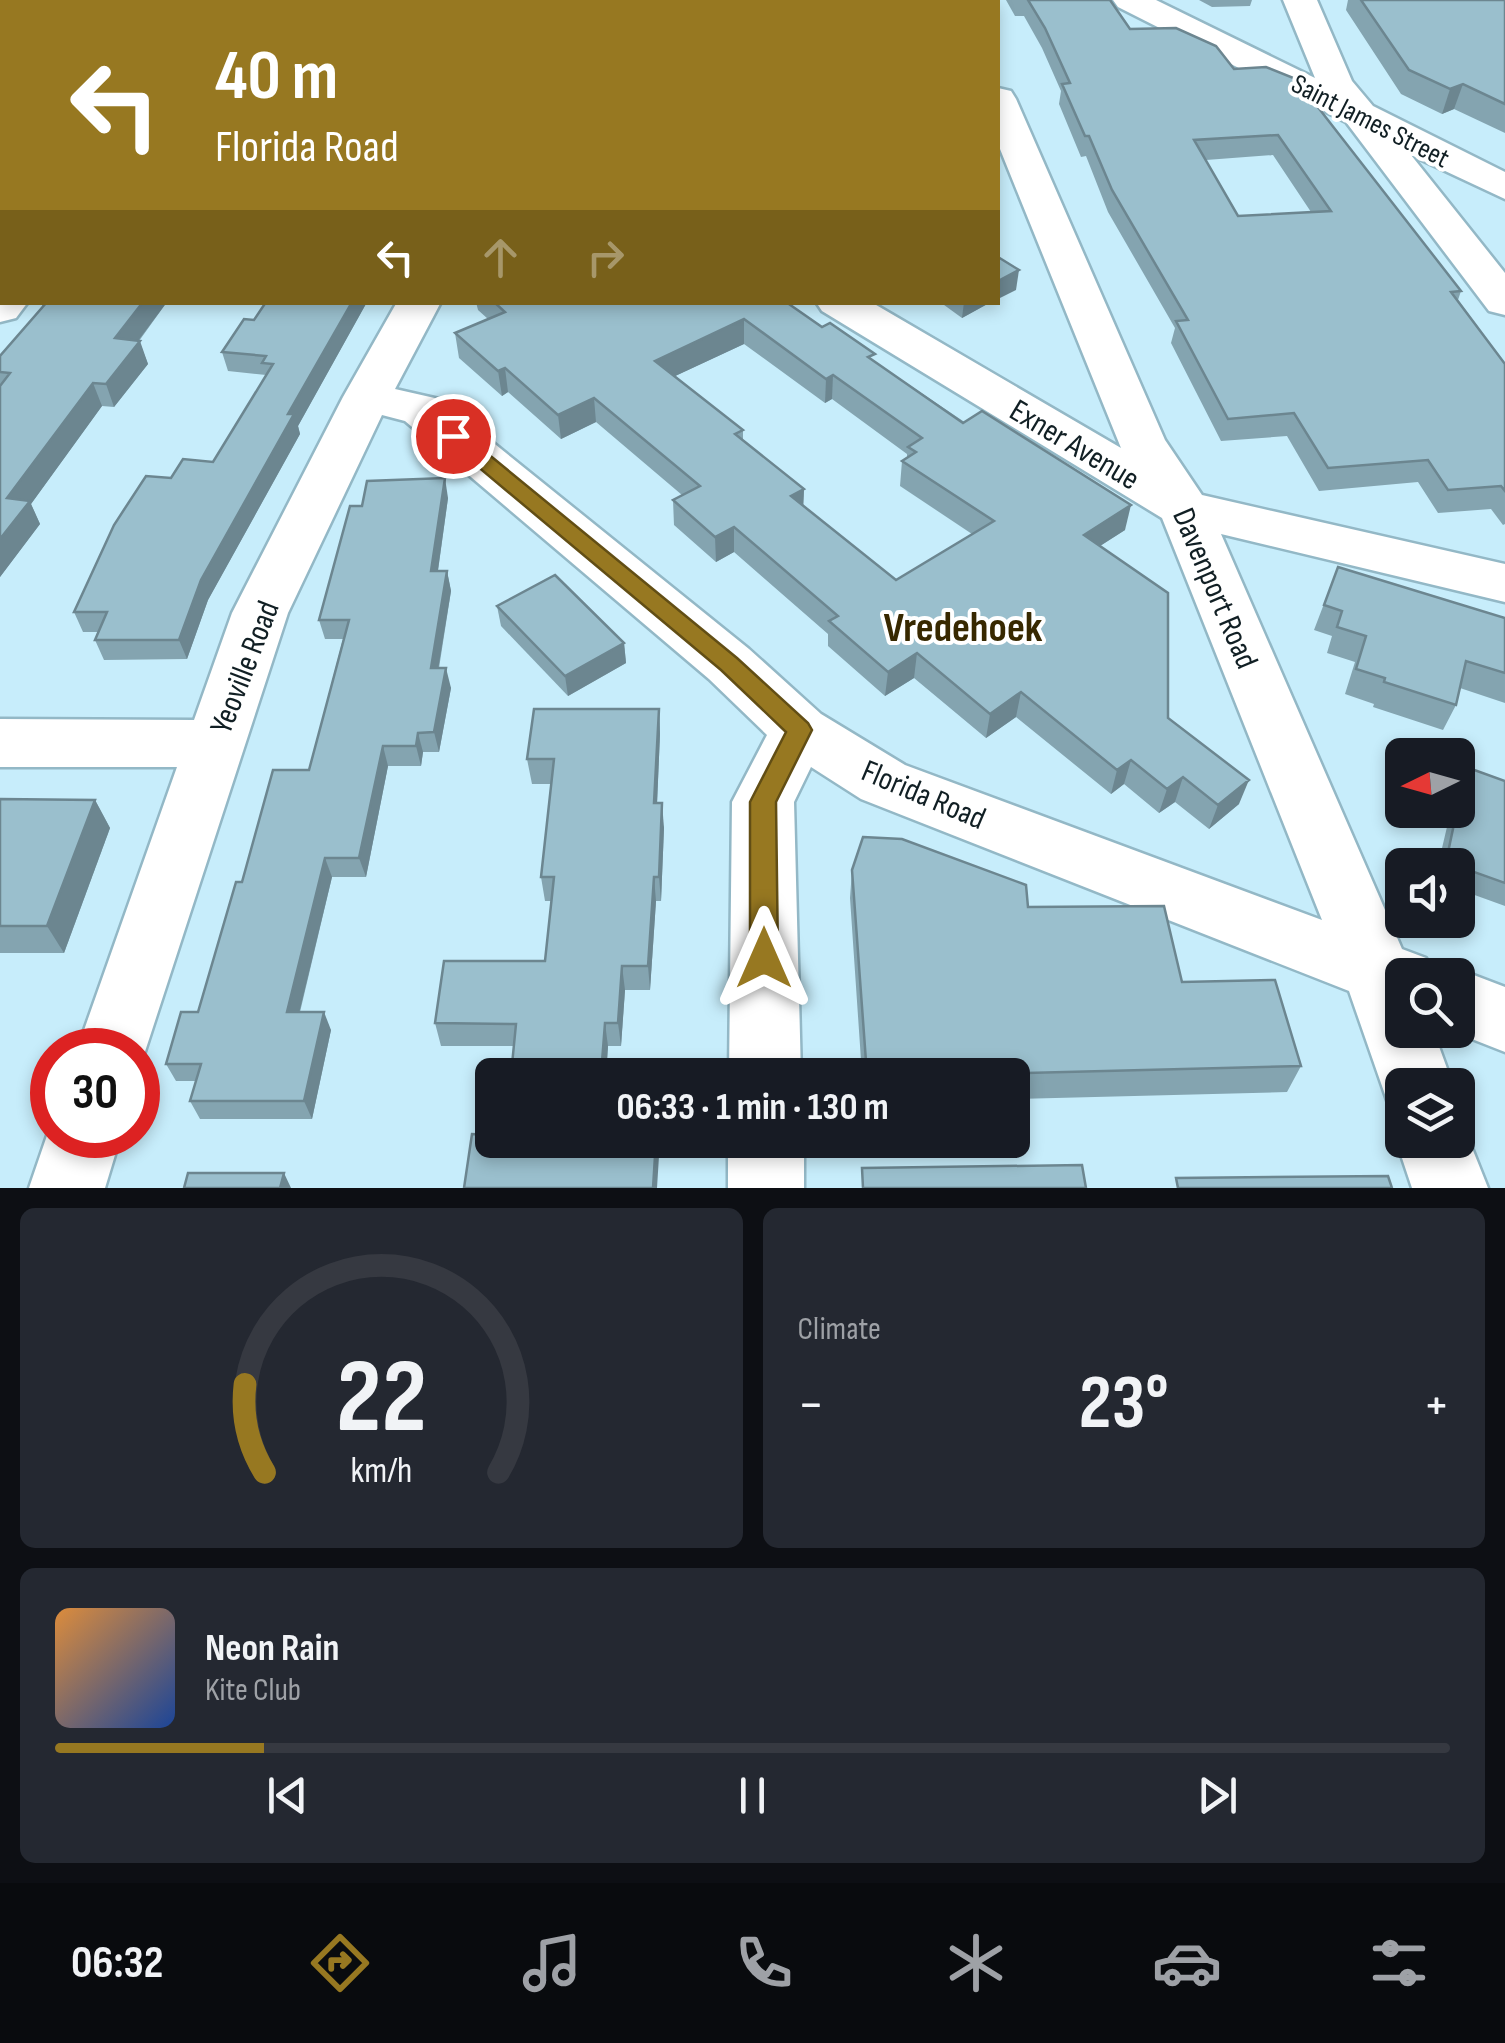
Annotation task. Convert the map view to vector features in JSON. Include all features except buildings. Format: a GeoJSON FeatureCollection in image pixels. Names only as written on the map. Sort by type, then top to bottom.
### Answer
{"type":"FeatureCollection","features":[{"type":"Feature","properties":{"kind":"street","name":"Saint James Street"},"geometry":{"type":"LineString","coordinates":[[1130,0],[1505,187]]}},
{"type":"Feature","properties":{"kind":"street"},"geometry":{"type":"LineString","coordinates":[[1300,0],[1335,83],[1505,302]]}},
{"type":"Feature","properties":{"kind":"street","name":"Davenport Road"},"geometry":{"type":"LineString","coordinates":[[1002,116],[1141,441],[1184,508],[1385,964]]}},
{"type":"Feature","properties":{"kind":"street","name":"Yeoville Road"},"geometry":{"type":"LineString","coordinates":[[120,1028],[260,614],[366,397],[417,305]]}},
{"type":"Feature","properties":{"kind":"street","name":"Exner Avenue"},"geometry":{"type":"LineString","coordinates":[[843,305],[1184,508],[1505,583]]}},
{"type":"Feature","properties":{"kind":"street","name":"Florida Road"},"geometry":{"type":"LineString","coordinates":[[366,397],[422,410],[729,664],[800,730],[882,782],[1385,973]]}},
{"type":"Feature","properties":{"kind":"street"},"geometry":{"type":"LineString","coordinates":[[765,1058],[763,802],[800,730]]}},
{"type":"Feature","properties":{"kind":"street"},"geometry":{"type":"LineString","coordinates":[[0,742],[215,744]]}},
{"type":"Feature","properties":{"kind":"street"},"geometry":{"type":"LineString","coordinates":[[1475,1008],[1505,1020]]}},
{"type":"Feature","properties":{"kind":"street"},"geometry":{"type":"LineString","coordinates":[[67,1188],[77,1158]]}},
{"type":"Feature","properties":{"kind":"street"},"geometry":{"type":"LineString","coordinates":[[766,1158],[766,1188]]}},
{"type":"Feature","properties":{"kind":"street"},"geometry":{"type":"LineString","coordinates":[[1440,1158],[1450,1188]]}},
{"type":"Feature","properties":{"kind":"district","name":"Vredehoek"},"geometry":{"type":"Point","coordinates":[963,626]}},
{"type":"Feature","properties":{"kind":"route"},"geometry":{"type":"LineString","coordinates":[[453,436],[729,664],[800,730],[763,802],[764,958]]}}]}
